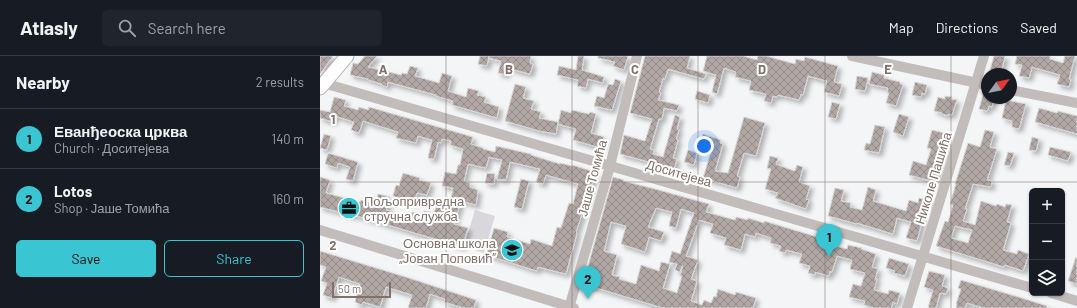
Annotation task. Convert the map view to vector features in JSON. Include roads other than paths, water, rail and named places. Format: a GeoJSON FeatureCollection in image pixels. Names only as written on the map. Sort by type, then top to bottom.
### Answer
{"type":"FeatureCollection","features":[{"type":"Feature","properties":{"kind":"main road"},"geometry":{"type":"LineString","coordinates":[[321,85],[347,56]]}},
{"type":"Feature","properties":{"kind":"street","name":"Јаше Томића"},"geometry":{"type":"LineString","coordinates":[[571,308],[610,166],[637,56]]}},
{"type":"Feature","properties":{"kind":"street"},"geometry":{"type":"LineString","coordinates":[[852,56],[981,83]]}},
{"type":"Feature","properties":{"kind":"street","name":"Николе Пашића"},"geometry":{"type":"LineString","coordinates":[[907,308],[984,56]]}},
{"type":"Feature","properties":{"kind":"street","name":"Доситејева"},"geometry":{"type":"LineString","coordinates":[[321,85],[610,166],[1029,287]]}},
{"type":"Feature","properties":{"kind":"street"},"geometry":{"type":"LineString","coordinates":[[1017,91],[1077,104]]}},
{"type":"Feature","properties":{"kind":"street"},"geometry":{"type":"LineString","coordinates":[[320,230],[571,308]]}},
{"type":"Feature","properties":{"kind":"street"},"geometry":{"type":"LineString","coordinates":[[1061,296],[1077,301]]}},
{"type":"Feature","properties":{"kind":"place","name":"Пољопривредна стручна служба"},"geometry":{"type":"Point","coordinates":[349,208]}},
{"type":"Feature","properties":{"kind":"place","name":"Основна школа „Јован Поповић”"},"geometry":{"type":"Point","coordinates":[512,250]}},
{"type":"Feature","properties":{"kind":"place","name":"Еванђеоска црква"},"geometry":{"type":"Point","coordinates":[829,257]}},
{"type":"Feature","properties":{"kind":"place","name":"Lotos"},"geometry":{"type":"Point","coordinates":[588,299]}}]}
